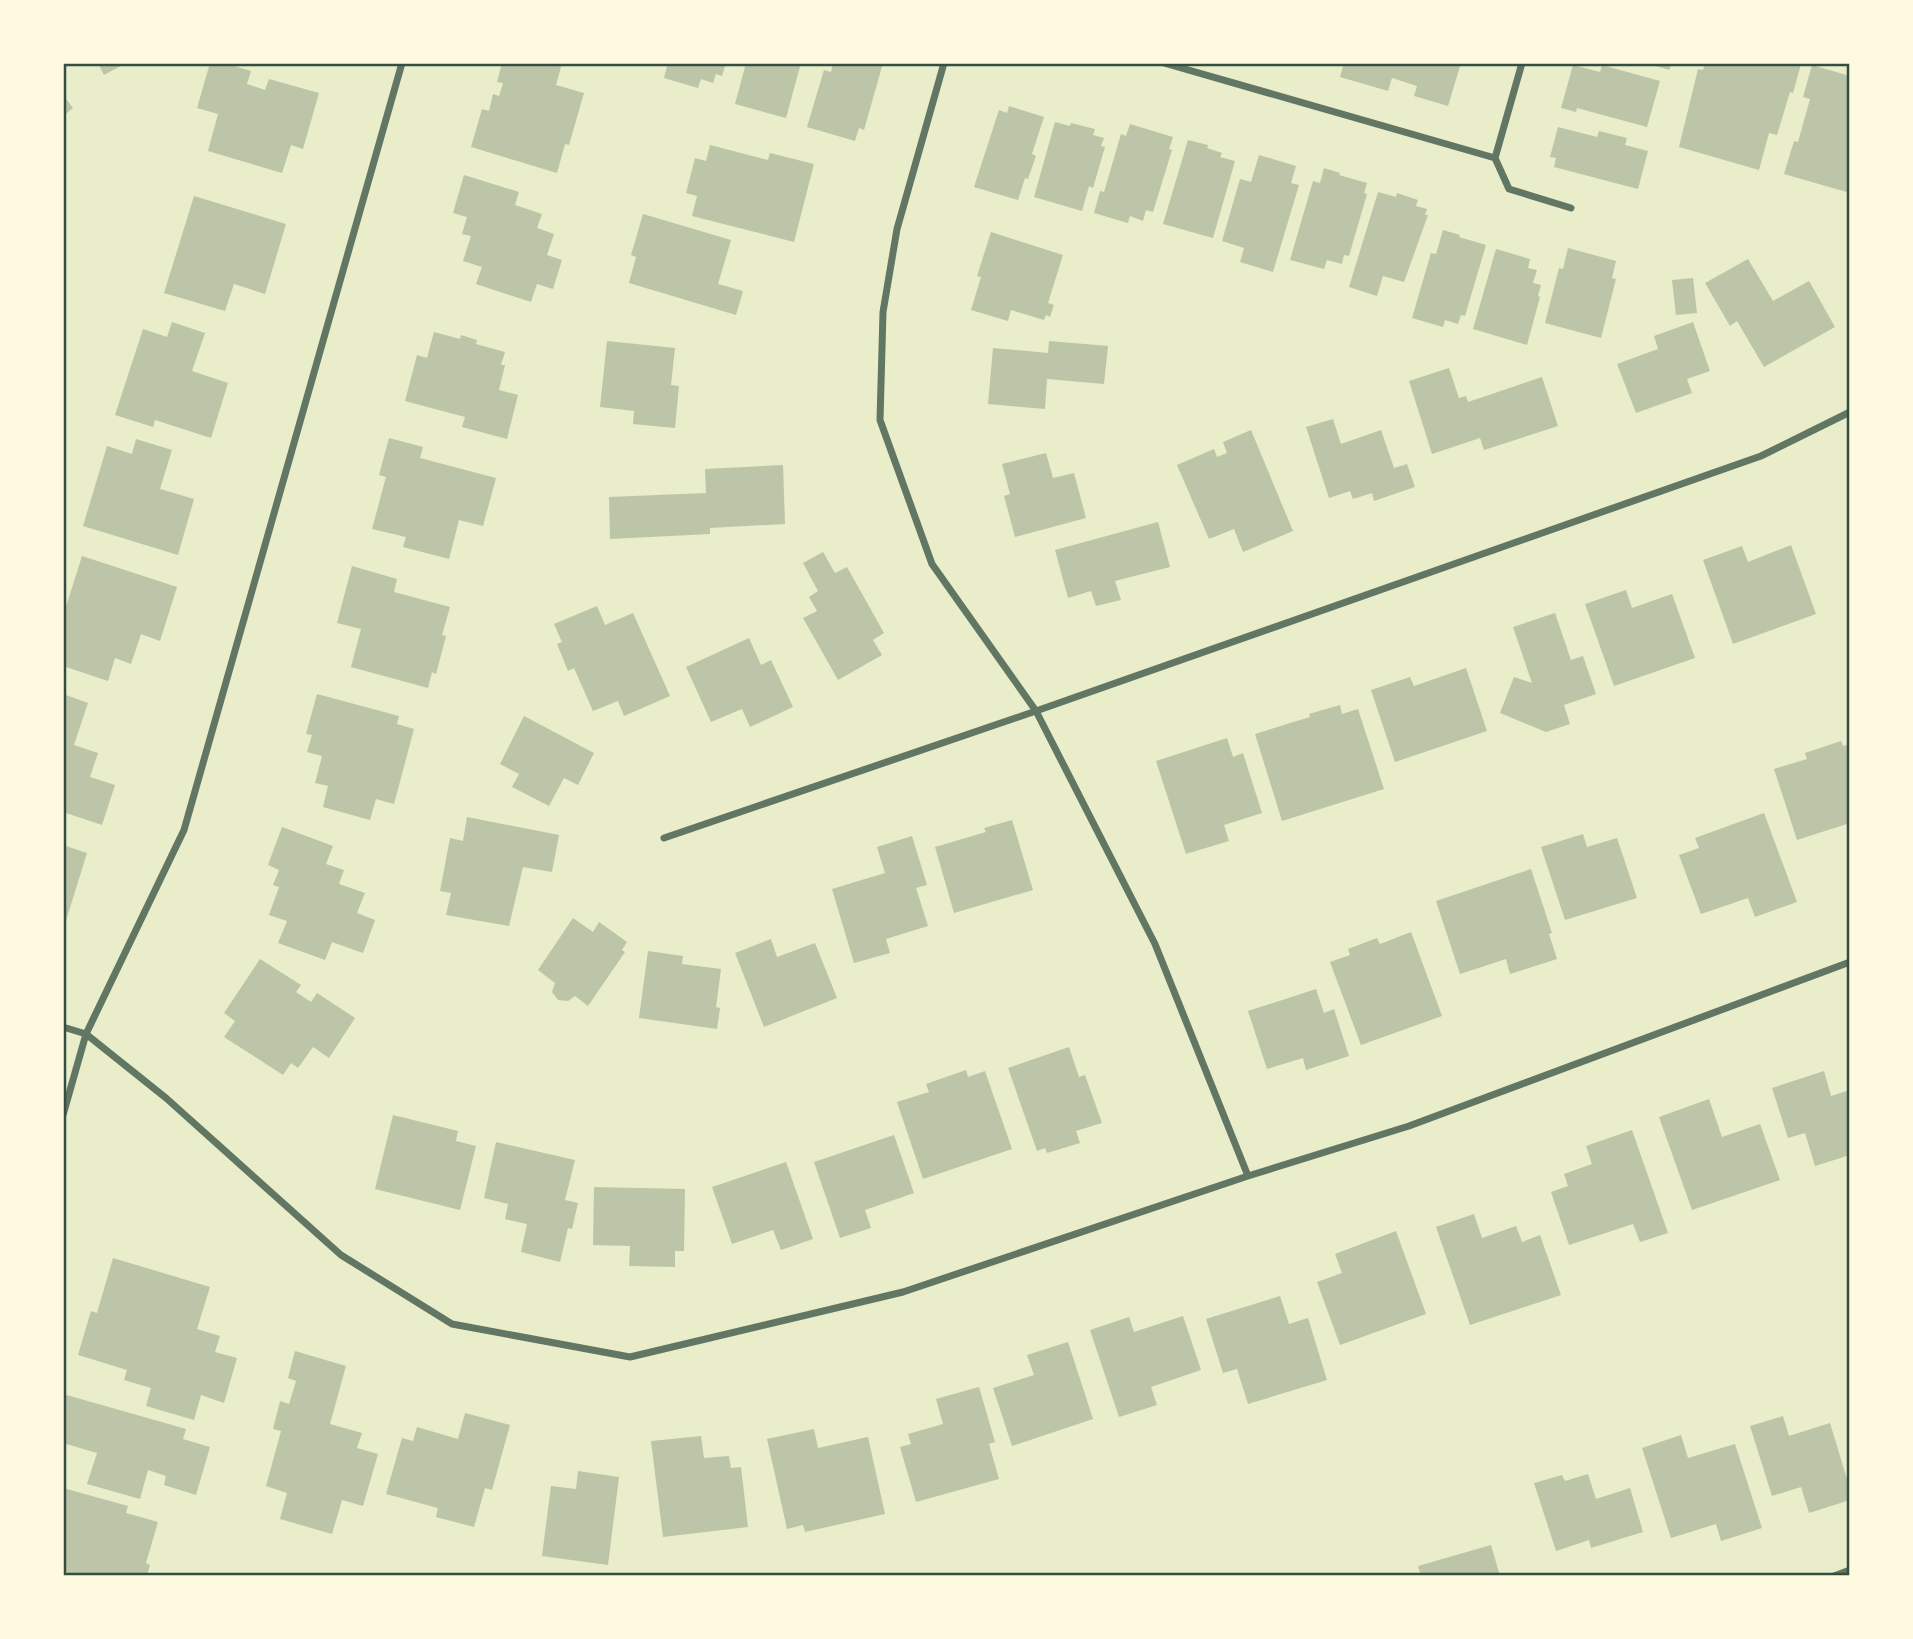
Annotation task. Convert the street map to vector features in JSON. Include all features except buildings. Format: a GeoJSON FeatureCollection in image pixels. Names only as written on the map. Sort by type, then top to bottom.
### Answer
{"type":"FeatureCollection","features":[{"type":"Feature","properties":{"kind":"street"},"geometry":{"type":"LineString","coordinates":[[63,1115],[86,1034],[184,830],[401,63]]}},
{"type":"Feature","properties":{"kind":"street"},"geometry":{"type":"LineString","coordinates":[[944,63],[897,229],[883,312],[880,420],[932,565],[1036,711],[1155,944],[1248,1176]]}},
{"type":"Feature","properties":{"kind":"street"},"geometry":{"type":"LineString","coordinates":[[1164,63],[1494,158]]}},
{"type":"Feature","properties":{"kind":"street"},"geometry":{"type":"LineString","coordinates":[[1522,63],[1494,158],[1509,189],[1571,208]]}},
{"type":"Feature","properties":{"kind":"street"},"geometry":{"type":"LineString","coordinates":[[664,838],[1036,711],[1761,456],[1850,412]]}},
{"type":"Feature","properties":{"kind":"street"},"geometry":{"type":"LineString","coordinates":[[63,1027],[86,1034],[166,1098],[341,1255],[452,1324],[630,1357],[903,1292],[1248,1176],[1409,1126],[1850,962]]}},
{"type":"Feature","properties":{"kind":"street"},"geometry":{"type":"LineString","coordinates":[[1834,1576],[1850,1570]]}}]}
